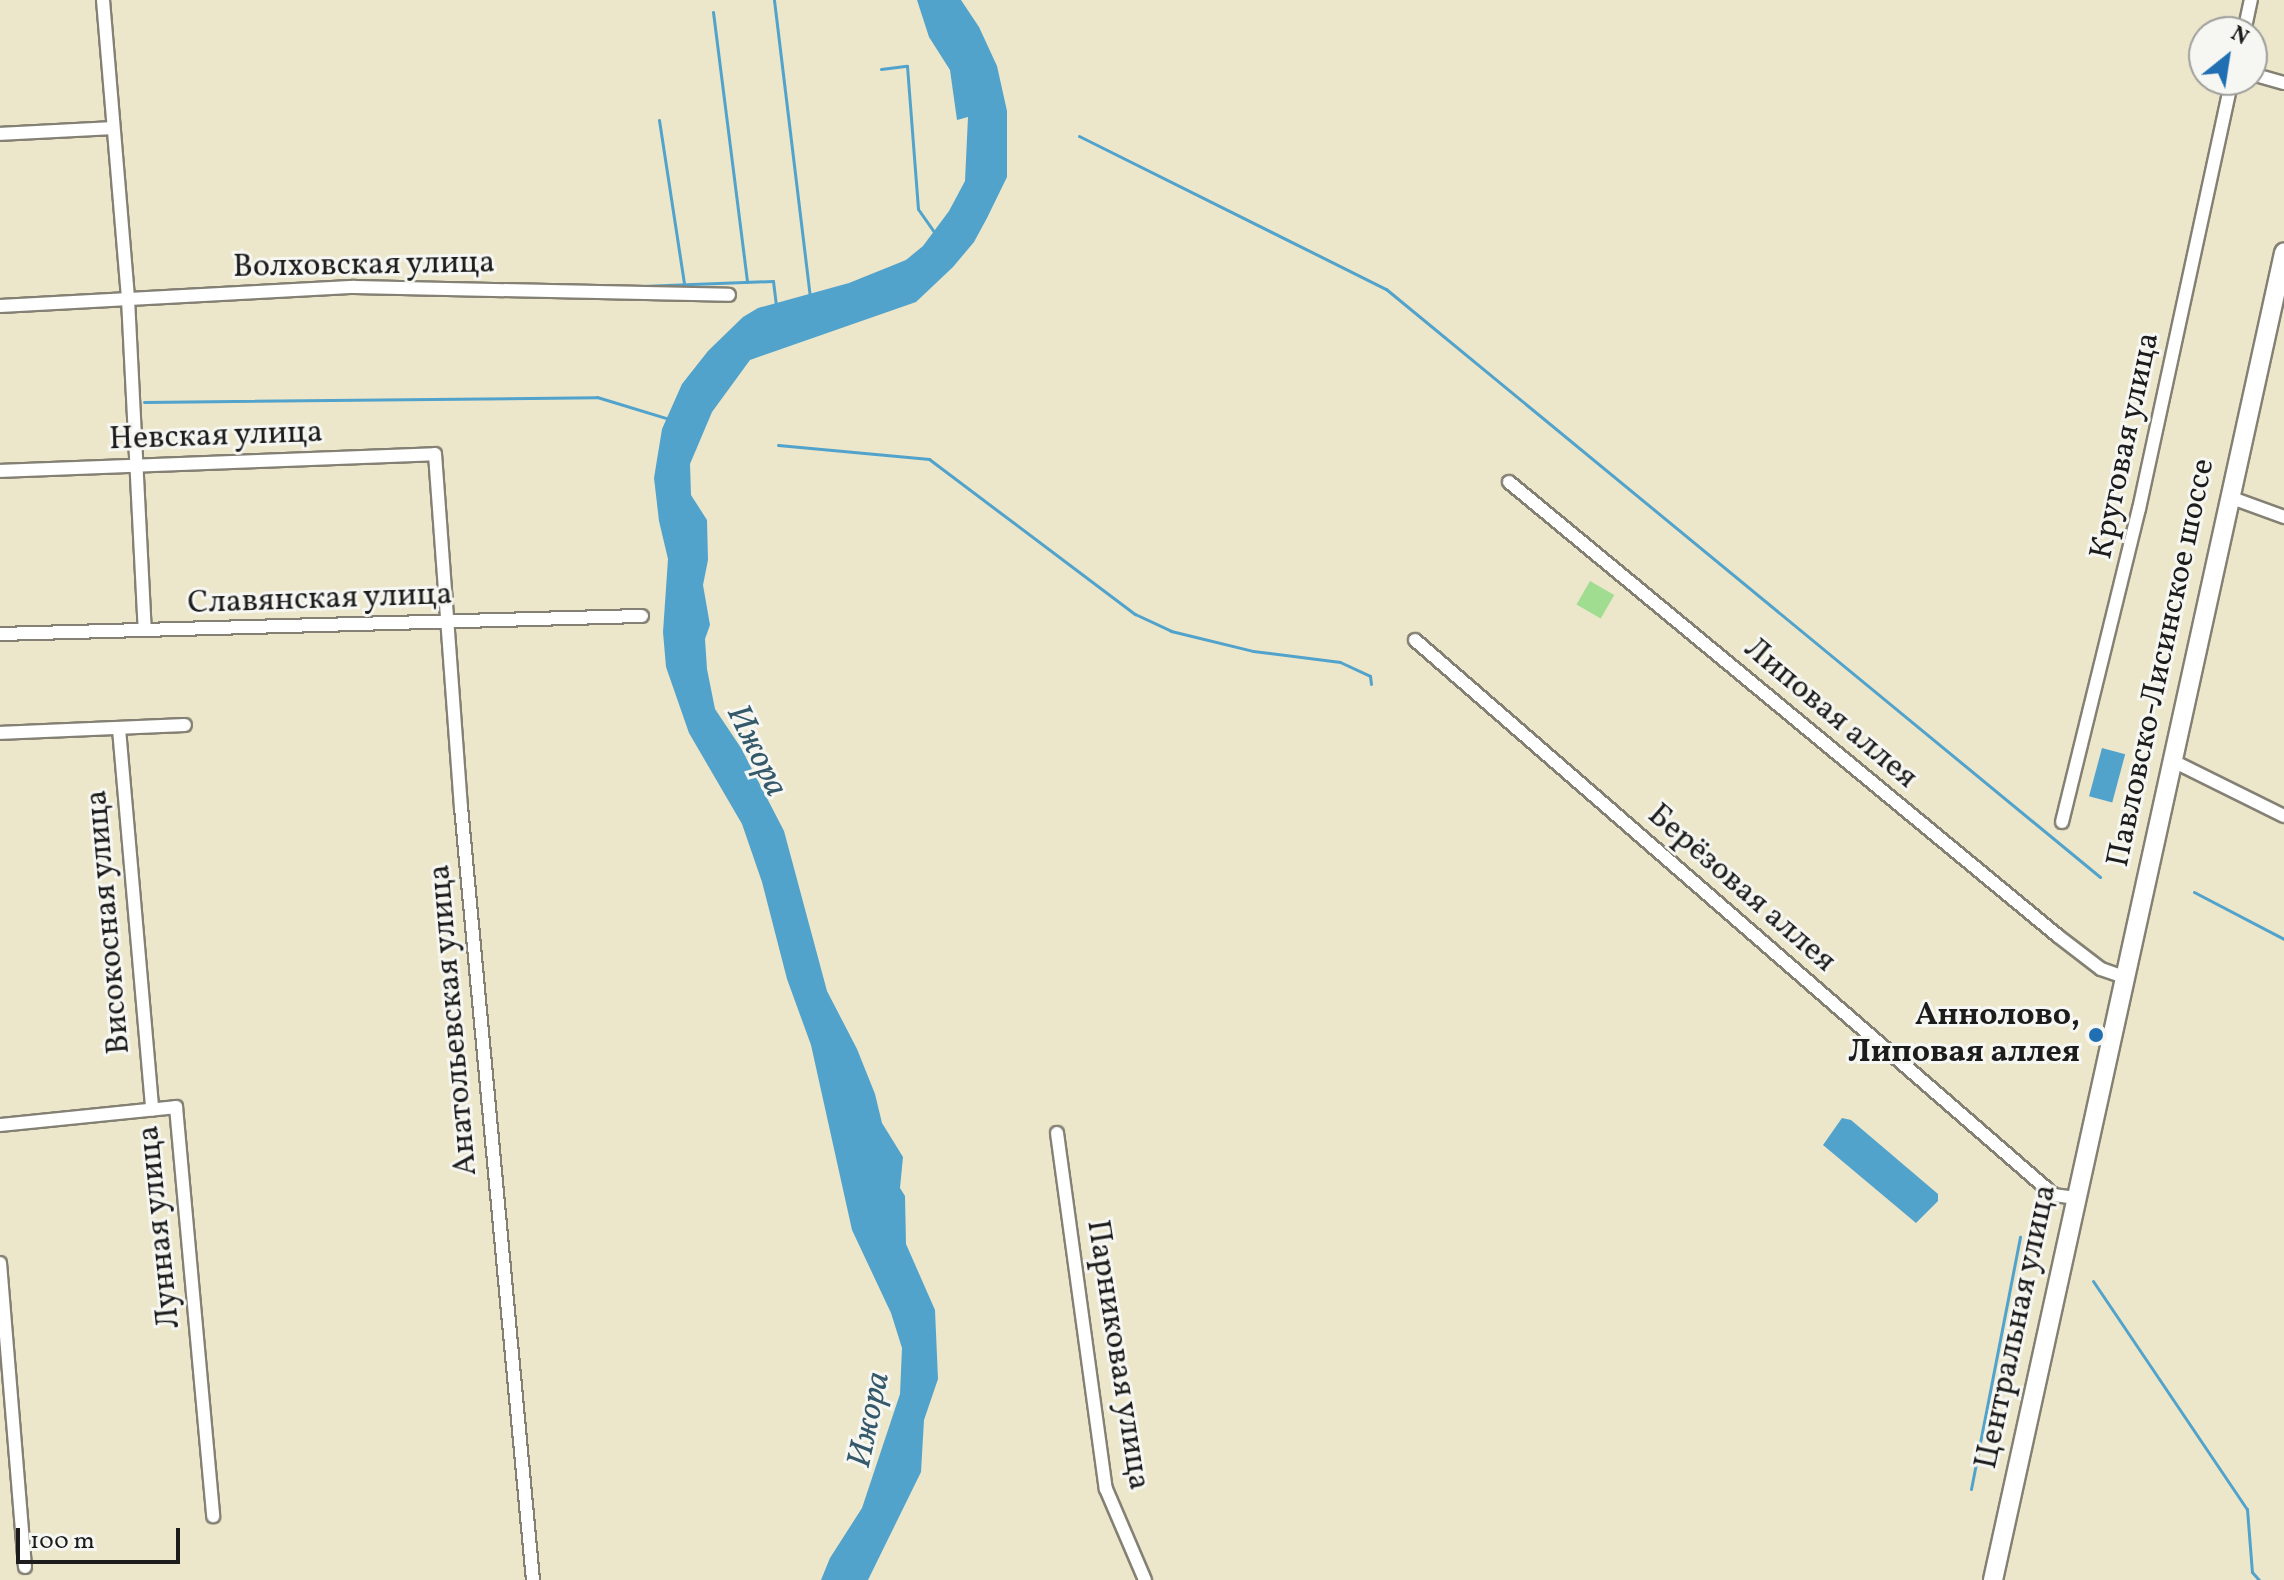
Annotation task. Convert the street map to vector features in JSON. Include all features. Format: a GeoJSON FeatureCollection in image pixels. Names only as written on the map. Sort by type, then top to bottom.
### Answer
{"type":"FeatureCollection","features":[{"type":"Feature","properties":{"kind":"main road","name":"Павловско-Лисинское шоссе"},"geometry":{"type":"LineString","coordinates":[[2101,1086],[2284,253]]}},
{"type":"Feature","properties":{"kind":"main road","name":"Центральная улица"},"geometry":{"type":"LineString","coordinates":[[1993,1580],[2101,1086]]}},
{"type":"Feature","properties":{"kind":"street"},"geometry":{"type":"LineString","coordinates":[[103,0],[128,299],[145,630]]}},
{"type":"Feature","properties":{"kind":"street","name":"Круговая улица"},"geometry":{"type":"LineString","coordinates":[[2062,822],[2139,509],[2229,96]]}},
{"type":"Feature","properties":{"kind":"street"},"geometry":{"type":"LineString","coordinates":[[0,134],[113,128]]}},
{"type":"Feature","properties":{"kind":"street","name":"Волховская улица"},"geometry":{"type":"LineString","coordinates":[[0,306],[354,287],[729,295]]}},
{"type":"Feature","properties":{"kind":"street","name":"Невская улица"},"geometry":{"type":"LineString","coordinates":[[0,471],[435,454]]}},
{"type":"Feature","properties":{"kind":"street","name":"Анатольевская улица"},"geometry":{"type":"LineString","coordinates":[[435,454],[445,622],[533,1580]]}},
{"type":"Feature","properties":{"kind":"street","name":"Липовая аллея"},"geometry":{"type":"LineString","coordinates":[[1509,482],[2058,936],[2101,969],[2124,977]]}},
{"type":"Feature","properties":{"kind":"street"},"geometry":{"type":"LineString","coordinates":[[2229,497],[2284,517]]}},
{"type":"Feature","properties":{"kind":"street","name":"Славянская улица"},"geometry":{"type":"LineString","coordinates":[[0,634],[642,616]]}},
{"type":"Feature","properties":{"kind":"street","name":"Берёзовая аллея"},"geometry":{"type":"LineString","coordinates":[[1415,640],[2054,1195],[2075,1198]]}},
{"type":"Feature","properties":{"kind":"street"},"geometry":{"type":"LineString","coordinates":[[0,733],[185,725]]}},
{"type":"Feature","properties":{"kind":"street","name":"Високосная улица"},"geometry":{"type":"LineString","coordinates":[[119,729],[152,1110]]}},
{"type":"Feature","properties":{"kind":"street"},"geometry":{"type":"LineString","coordinates":[[2171,760],[2284,816]]}},
{"type":"Feature","properties":{"kind":"street","name":"Лунная улица"},"geometry":{"type":"LineString","coordinates":[[0,1125],[176,1107],[213,1516]]}},
{"type":"Feature","properties":{"kind":"street","name":"Парниковая улица"},"geometry":{"type":"LineString","coordinates":[[1057,1133],[1106,1489],[1145,1580]]}},
{"type":"Feature","properties":{"kind":"street"},"geometry":{"type":"LineString","coordinates":[[0,1263],[25,1567]]}},
{"type":"Feature","properties":{"kind":"green space"},"geometry":{"type":"Polygon","coordinates":[[[1590,581],[1614,595],[1601,618],[1576,604],[1590,581]]]}},
{"type":"Feature","properties":{"kind":"water","name":"Ижора"},"geometry":{"type":"Polygon","coordinates":[[[917,0],[961,0],[979,27],[997,66],[1007,111],[1007,177],[987,218],[974,242],[953,267],[916,302],[750,360],[712,412],[690,464],[691,495],[707,520],[708,560],[703,585],[710,625],[705,639],[715,709],[741,748],[784,831],[827,991],[857,1049],[875,1094],[882,1123],[903,1157],[900,1188],[905,1196],[906,1244],[935,1310],[938,1379],[924,1420],[921,1472],[868,1580],[821,1580],[830,1558],[862,1508],[900,1394],[902,1348],[891,1313],[852,1230],[811,1045],[787,979],[762,882],[742,824],[689,733],[666,667],[663,632],[668,559],[654,478],[662,429],[682,384],[708,351],[743,317],[758,308],[849,283],[906,260],[923,246],[949,211],[965,181],[968,117],[957,120],[950,70],[929,37],[917,0]]]}},
{"type":"Feature","properties":{"kind":"water"},"geometry":{"type":"Polygon","coordinates":[[[2102,748],[2125,754],[2112,803],[2089,796],[2102,748]]]}},
{"type":"Feature","properties":{"kind":"water"},"geometry":{"type":"Polygon","coordinates":[[[1842,1118],[1851,1120],[1938,1194],[1938,1201],[1916,1223],[1823,1145],[1842,1118]]]}},
{"type":"Feature","properties":{"kind":"waterway"},"geometry":{"type":"LineString","coordinates":[[774,0],[810,298]]}},
{"type":"Feature","properties":{"kind":"waterway"},"geometry":{"type":"LineString","coordinates":[[713,12],[747,282]]}},
{"type":"Feature","properties":{"kind":"waterway"},"geometry":{"type":"LineString","coordinates":[[881,69],[907,66],[918,209],[936,235]]}},
{"type":"Feature","properties":{"kind":"waterway"},"geometry":{"type":"LineString","coordinates":[[659,120],[684,284]]}},
{"type":"Feature","properties":{"kind":"waterway"},"geometry":{"type":"LineString","coordinates":[[1079,136],[1386,289],[2100,877]]}},
{"type":"Feature","properties":{"kind":"waterway"},"geometry":{"type":"LineString","coordinates":[[616,287],[773,281],[776,305]]}},
{"type":"Feature","properties":{"kind":"waterway"},"geometry":{"type":"LineString","coordinates":[[144,402],[597,397],[669,419]]}},
{"type":"Feature","properties":{"kind":"waterway"},"geometry":{"type":"LineString","coordinates":[[778,445],[929,459],[1135,614],[1171,631],[1253,651],[1340,662],[1370,676],[1371,684]]}},
{"type":"Feature","properties":{"kind":"waterway"},"geometry":{"type":"LineString","coordinates":[[2194,892],[2284,939]]}},
{"type":"Feature","properties":{"kind":"waterway"},"geometry":{"type":"LineString","coordinates":[[1971,1489],[2020,1237]]}},
{"type":"Feature","properties":{"kind":"waterway"},"geometry":{"type":"LineString","coordinates":[[2093,1281],[2247,1509],[2252,1572],[2259,1580]]}},
{"type":"Feature","properties":{"kind":"place","name":"Аннолово, Липовая аллея"},"geometry":{"type":"Point","coordinates":[2096,1035]}}]}
